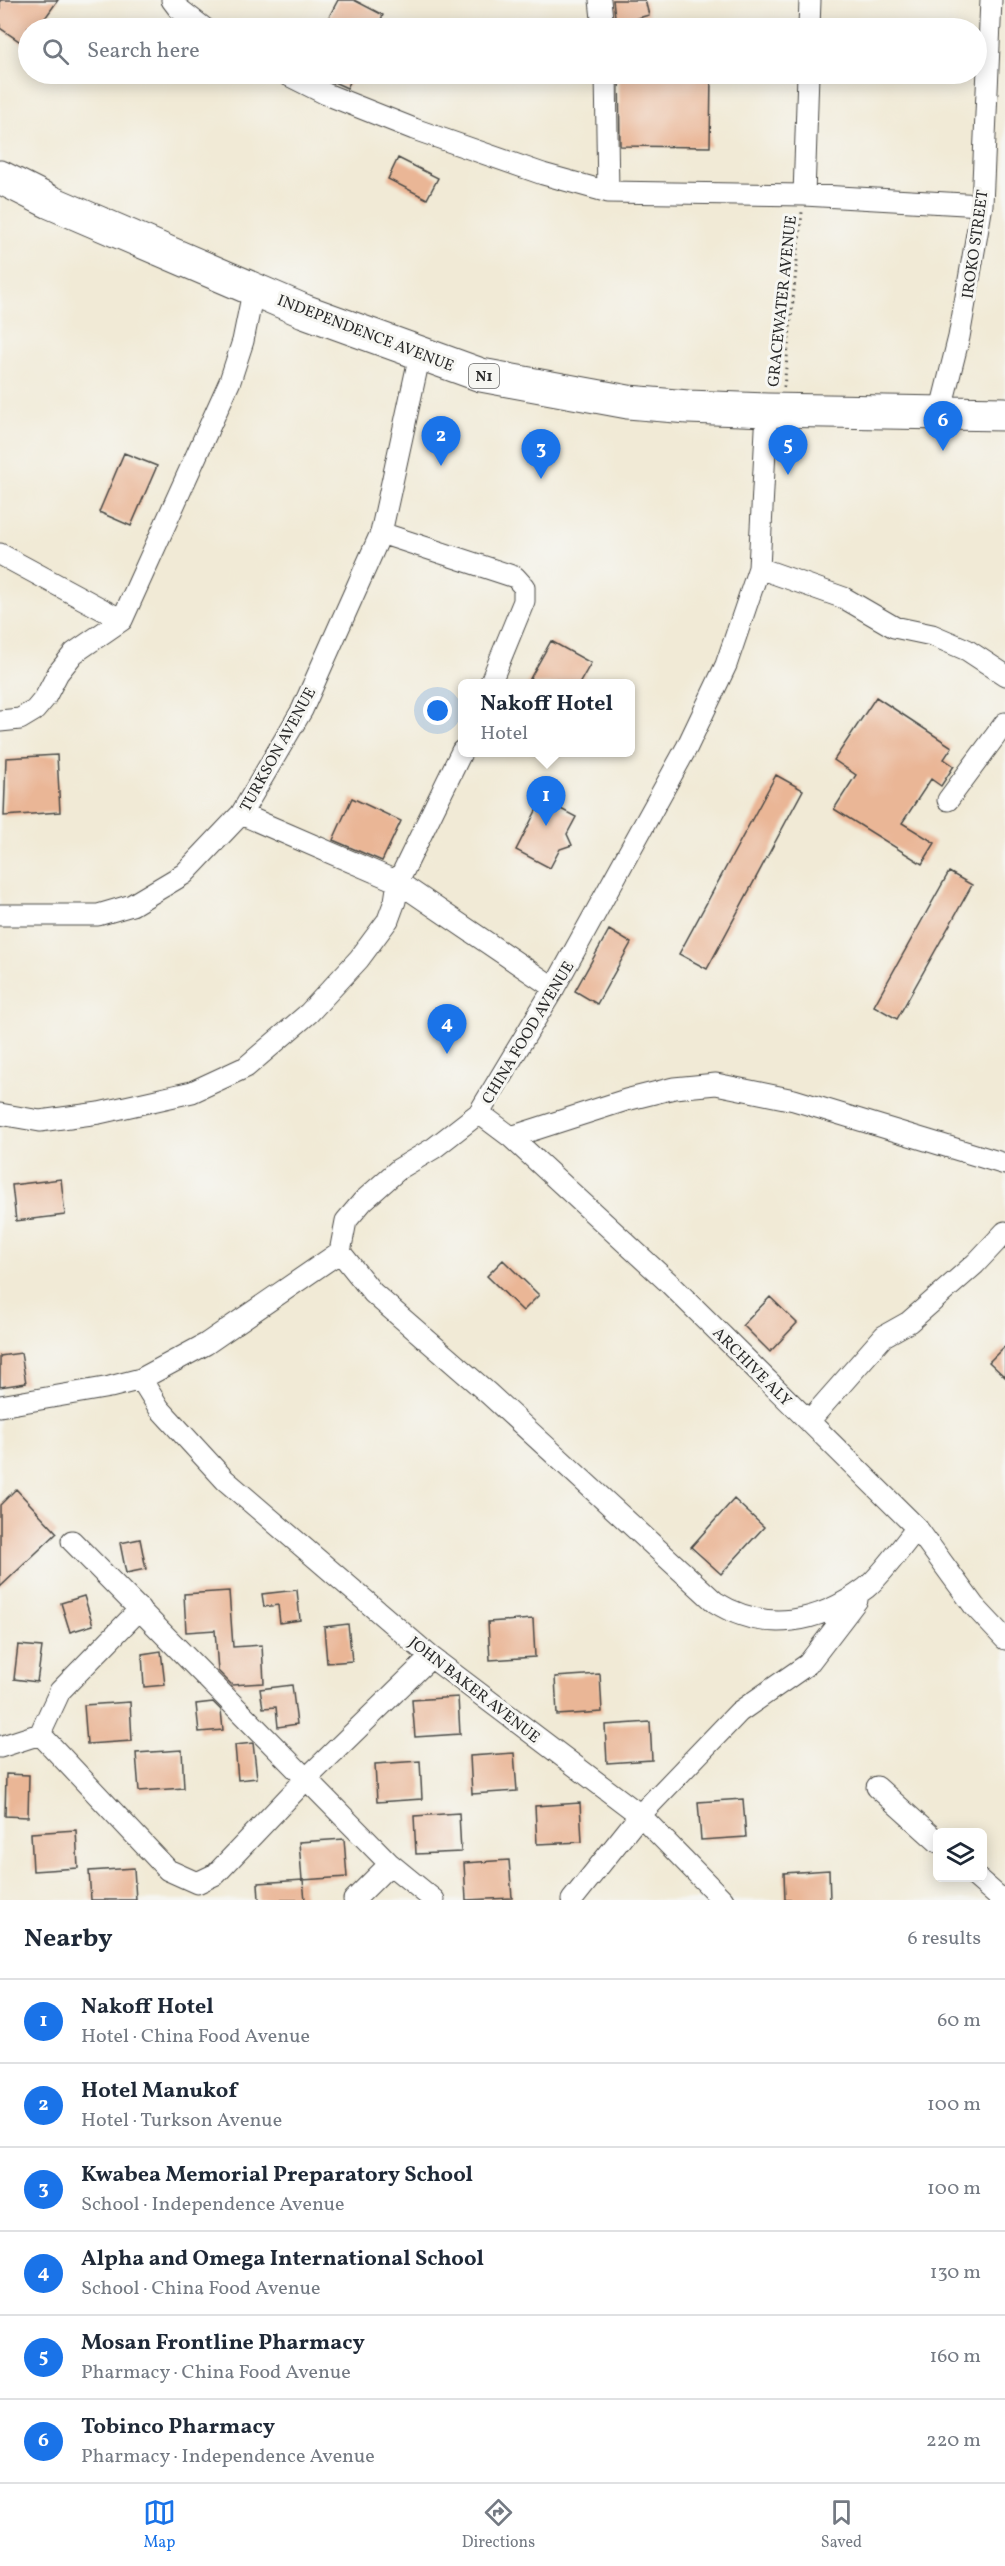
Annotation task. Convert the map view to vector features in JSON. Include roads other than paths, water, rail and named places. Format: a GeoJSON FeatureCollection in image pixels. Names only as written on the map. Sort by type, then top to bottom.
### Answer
{"type":"FeatureCollection","features":[{"type":"Feature","properties":{"kind":"highway","name":"INDEPENDENCE AVENUE"},"geometry":{"type":"LineString","coordinates":[[0,177],[50,202],[254,287],[304,311],[481,375],[627,402],[774,410],[1005,414]]}},
{"type":"Feature","properties":{"kind":"street"},"geometry":{"type":"LineString","coordinates":[[172,0],[191,18]]}},
{"type":"Feature","properties":{"kind":"street"},"geometry":{"type":"LineString","coordinates":[[600,0],[602,18]]}},
{"type":"Feature","properties":{"kind":"street"},"geometry":{"type":"LineString","coordinates":[[809,18],[810,0]]}},
{"type":"Feature","properties":{"kind":"street","name":"IROKO STREET"},"geometry":{"type":"LineString","coordinates":[[940,413],[959,337],[982,205],[991,0]]}},
{"type":"Feature","properties":{"kind":"street"},"geometry":{"type":"LineString","coordinates":[[306,84],[414,129],[543,174],[608,192],[804,195],[982,205]]}},
{"type":"Feature","properties":{"kind":"street"},"geometry":{"type":"LineString","coordinates":[[606,84],[608,192]]}},
{"type":"Feature","properties":{"kind":"street"},"geometry":{"type":"LineString","coordinates":[[804,195],[808,84]]}},
{"type":"Feature","properties":{"kind":"street"},"geometry":{"type":"LineString","coordinates":[[0,721],[20,718],[35,710],[45,698],[58,673],[74,653],[122,620],[230,381],[243,341],[254,287]]}},
{"type":"Feature","properties":{"kind":"street","name":"TURKSON AVENUE"},"geometry":{"type":"LineString","coordinates":[[0,915],[98,915],[132,905],[184,874],[241,814],[302,710],[381,533],[420,354]]}},
{"type":"Feature","properties":{"kind":"street","name":"CHINA FOOD AVENUE"},"geometry":{"type":"LineString","coordinates":[[339,1252],[346,1221],[363,1202],[399,1169],[434,1149],[479,1113],[554,988],[692,737],[726,665],[759,568],[774,410]]}},
{"type":"Feature","properties":{"kind":"street"},"geometry":{"type":"LineString","coordinates":[[381,533],[515,577],[524,587],[524,601],[492,679]]}},
{"type":"Feature","properties":{"kind":"street"},"geometry":{"type":"LineString","coordinates":[[0,554],[122,620]]}},
{"type":"Feature","properties":{"kind":"street"},"geometry":{"type":"LineString","coordinates":[[759,568],[844,598],[894,627],[941,639],[967,650],[1003,671],[1005,675]]}},
{"type":"Feature","properties":{"kind":"street"},"geometry":{"type":"LineString","coordinates":[[948,800],[1005,723]]}},
{"type":"Feature","properties":{"kind":"street"},"geometry":{"type":"LineString","coordinates":[[0,1114],[40,1121],[99,1113],[192,1092],[246,1067],[309,1013],[359,959],[388,920],[395,902],[398,882],[459,757]]}},
{"type":"Feature","properties":{"kind":"street"},"geometry":{"type":"LineString","coordinates":[[241,814],[398,882],[554,988]]}},
{"type":"Feature","properties":{"kind":"street"},"geometry":{"type":"LineString","coordinates":[[511,1137],[626,1100],[674,1088],[716,1084],[794,1100],[1005,1164]]}},
{"type":"Feature","properties":{"kind":"street","name":"ARCHIVE ALY"},"geometry":{"type":"LineString","coordinates":[[479,1113],[511,1137],[668,1282],[917,1528],[974,1606],[1005,1639]]}},
{"type":"Feature","properties":{"kind":"street"},"geometry":{"type":"LineString","coordinates":[[809,1421],[884,1336],[909,1322],[975,1264],[1005,1232]]}},
{"type":"Feature","properties":{"kind":"street"},"geometry":{"type":"LineString","coordinates":[[0,1406],[110,1387],[141,1379],[206,1344],[339,1252],[373,1293],[489,1394],[715,1602],[732,1613],[750,1618],[788,1622],[822,1614],[867,1587]]}},
{"type":"Feature","properties":{"kind":"street","name":"JOHN BAKER AVENUE"},"geometry":{"type":"LineString","coordinates":[[141,1379],[159,1408],[225,1480],[431,1657],[640,1815],[723,1900]]}},
{"type":"Feature","properties":{"kind":"street"},"geometry":{"type":"LineString","coordinates":[[572,1900],[640,1815],[740,1712],[808,1664],[867,1587],[917,1528]]}},
{"type":"Feature","properties":{"kind":"street"},"geometry":{"type":"LineString","coordinates":[[72,1541],[390,1864],[434,1900]]}},
{"type":"Feature","properties":{"kind":"street"},"geometry":{"type":"LineString","coordinates":[[0,1747],[40,1734],[60,1691],[140,1609]]}},
{"type":"Feature","properties":{"kind":"street"},"geometry":{"type":"LineString","coordinates":[[40,1734],[168,1870],[197,1883],[216,1874],[307,1778],[431,1657]]}},
{"type":"Feature","properties":{"kind":"street"},"geometry":{"type":"LineString","coordinates":[[877,1788],[933,1838]]}},
{"type":"Feature","properties":{"kind":"street"},"geometry":{"type":"LineString","coordinates":[[354,1900],[390,1864]]}},
{"type":"Feature","properties":{"kind":"street"},"geometry":{"type":"LineString","coordinates":[[982,1882],[1002,1900]]}},
{"type":"Feature","properties":{"kind":"place","name":"Tobinco Pharmacy"},"geometry":{"type":"Point","coordinates":[943,451]}},
{"type":"Feature","properties":{"kind":"place","name":"Hotel Manukof"},"geometry":{"type":"Point","coordinates":[441,466]}},
{"type":"Feature","properties":{"kind":"place","name":"Mosan Frontline Pharmacy"},"geometry":{"type":"Point","coordinates":[788,475]}},
{"type":"Feature","properties":{"kind":"place","name":"Kwabea Memorial Preparatory School"},"geometry":{"type":"Point","coordinates":[541,479]}},
{"type":"Feature","properties":{"kind":"place","name":"Nakoff Hotel"},"geometry":{"type":"Point","coordinates":[546,826]}},
{"type":"Feature","properties":{"kind":"place","name":"Alpha and Omega International School"},"geometry":{"type":"Point","coordinates":[447,1054]}}]}
